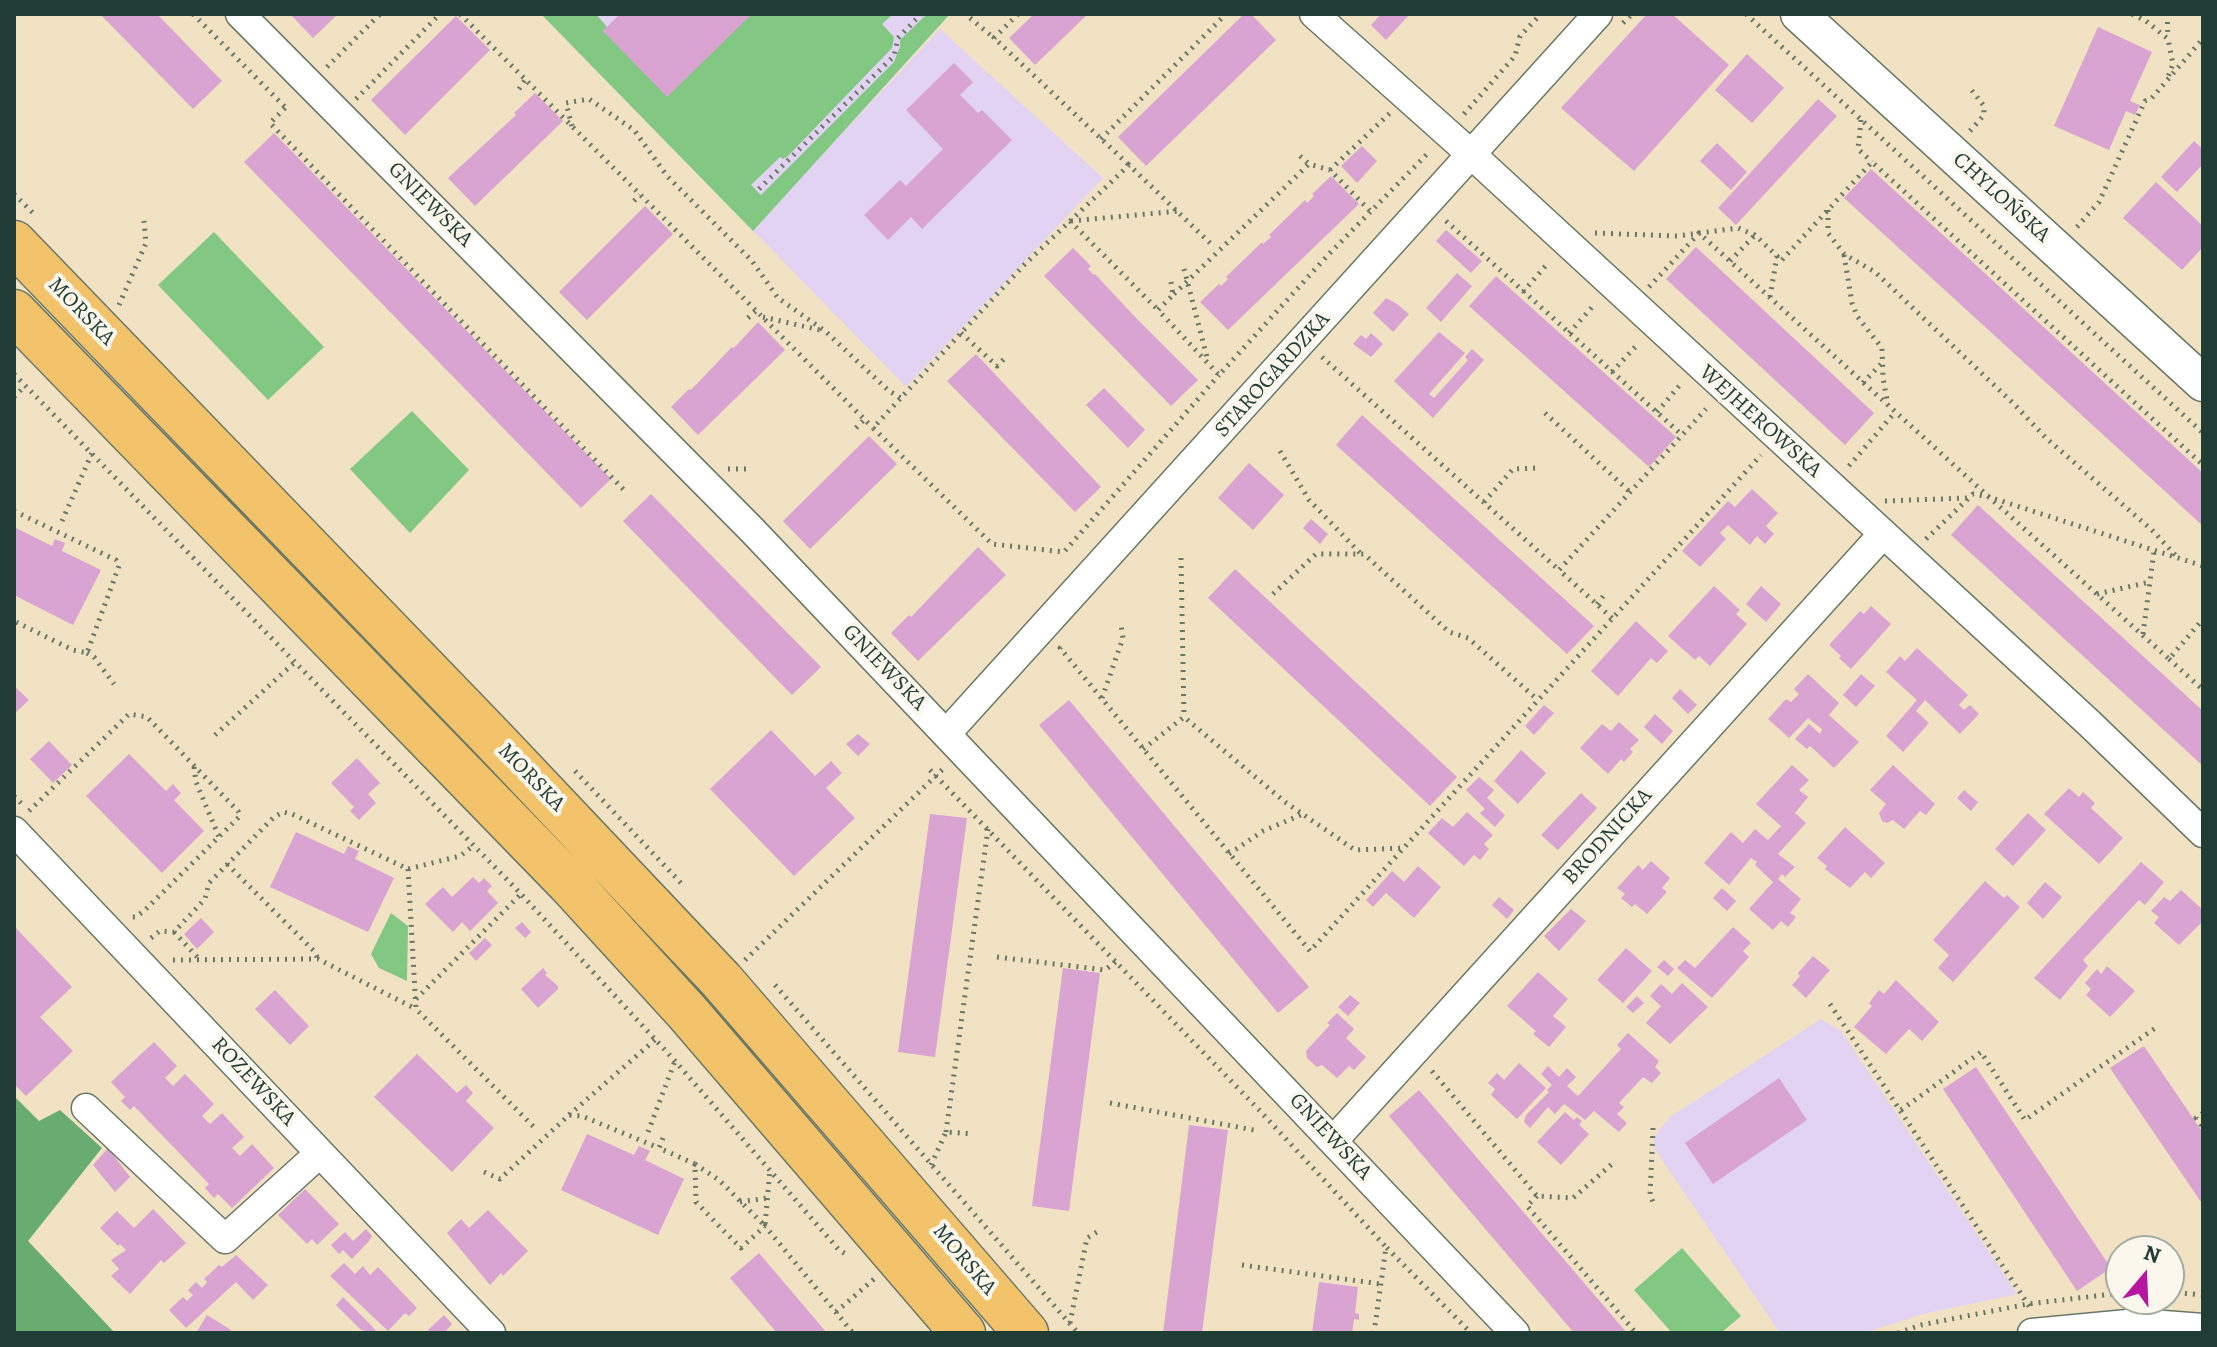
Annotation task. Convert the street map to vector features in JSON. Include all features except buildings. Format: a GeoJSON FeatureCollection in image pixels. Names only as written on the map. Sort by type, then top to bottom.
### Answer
{"type":"FeatureCollection","features":[{"type":"Feature","properties":{"kind":"main road","name":"MORSKA"},"geometry":{"type":"LineString","coordinates":[[14,243],[609,859],[778,1043],[1026,1333]]}},
{"type":"Feature","properties":{"kind":"main road"},"geometry":{"type":"LineString","coordinates":[[14,312],[570,884],[697,1024],[963,1333]]}},
{"type":"Feature","properties":{"kind":"street","name":"GNIEWSKA"},"geometry":{"type":"LineString","coordinates":[[240,14],[752,530],[1515,1333]]}},
{"type":"Feature","properties":{"kind":"street","name":"WEJHEROWSKA"},"geometry":{"type":"LineString","coordinates":[[1314,14],[1472,155],[2089,723],[2203,833]]}},
{"type":"Feature","properties":{"kind":"street","name":"STAROGARDZKA"},"geometry":{"type":"LineString","coordinates":[[946,734],[1598,14]]}},
{"type":"Feature","properties":{"kind":"street","name":"CHYLOŃSKA"},"geometry":{"type":"LineString","coordinates":[[1799,14],[2203,383]]}},
{"type":"Feature","properties":{"kind":"street","name":"BRODNICKA"},"geometry":{"type":"LineString","coordinates":[[1333,1141],[1883,534]]}},
{"type":"Feature","properties":{"kind":"street","name":"ROZEWSKA"},"geometry":{"type":"LineString","coordinates":[[21,821],[320,1153],[491,1333]]}},
{"type":"Feature","properties":{"kind":"street"},"geometry":{"type":"LineString","coordinates":[[86,1108],[225,1239],[320,1153]]}},
{"type":"Feature","properties":{"kind":"street"},"geometry":{"type":"LineString","coordinates":[[2034,1333],[2138,1323],[2203,1328]]}},
{"type":"Feature","properties":{"kind":"path"},"geometry":{"type":"LineString","coordinates":[[349,106],[440,14]]}},
{"type":"Feature","properties":{"kind":"path"},"geometry":{"type":"LineString","coordinates":[[460,14],[864,420],[992,544],[1064,552],[1328,255],[1421,162]]}},
{"type":"Feature","properties":{"kind":"path"},"geometry":{"type":"LineString","coordinates":[[759,189],[894,56],[898,38],[921,14]]}},
{"type":"Feature","properties":{"kind":"path"},"geometry":{"type":"LineString","coordinates":[[994,38],[1018,14]]}},
{"type":"Feature","properties":{"kind":"path"},"geometry":{"type":"LineString","coordinates":[[1101,139],[1226,14]]}},
{"type":"Feature","properties":{"kind":"path"},"geometry":{"type":"LineString","coordinates":[[1469,108],[1515,56],[1520,36],[1541,14]]}},
{"type":"Feature","properties":{"kind":"path"},"geometry":{"type":"LineString","coordinates":[[1746,14],[2203,433]]}},
{"type":"Feature","properties":{"kind":"path"},"geometry":{"type":"LineString","coordinates":[[2132,14],[2168,39]]}},
{"type":"Feature","properties":{"kind":"path"},"geometry":{"type":"LineString","coordinates":[[2167,14],[2173,64],[2167,82]]}},
{"type":"Feature","properties":{"kind":"path"},"geometry":{"type":"LineString","coordinates":[[970,18],[1210,243]]}},
{"type":"Feature","properties":{"kind":"path"},"geometry":{"type":"LineString","coordinates":[[2075,229],[2099,202],[2145,101],[2151,99],[2167,82],[2201,41]]}},
{"type":"Feature","properties":{"kind":"path"},"geometry":{"type":"LineString","coordinates":[[519,89],[525,80]]}},
{"type":"Feature","properties":{"kind":"path"},"geometry":{"type":"LineString","coordinates":[[1969,132],[1984,115],[1984,106],[1970,88]]}},
{"type":"Feature","properties":{"kind":"path"},"geometry":{"type":"LineString","coordinates":[[572,127],[566,103],[589,99],[634,130],[667,176],[752,261],[778,298],[825,331],[889,391],[901,398]]}},
{"type":"Feature","properties":{"kind":"path"},"geometry":{"type":"LineString","coordinates":[[285,108],[270,123],[626,492]]}},
{"type":"Feature","properties":{"kind":"path"},"geometry":{"type":"LineString","coordinates":[[1330,170],[1394,109]]}},
{"type":"Feature","properties":{"kind":"path"},"geometry":{"type":"LineString","coordinates":[[1861,120],[1858,149],[2203,465]]}},
{"type":"Feature","properties":{"kind":"path"},"geometry":{"type":"LineString","coordinates":[[1300,156],[1309,164],[1330,170],[1371,212]]}},
{"type":"Feature","properties":{"kind":"path"},"geometry":{"type":"LineString","coordinates":[[1592,233],[1677,236],[1738,228],[1755,235],[1781,261],[1872,162]]}},
{"type":"Feature","properties":{"kind":"path"},"geometry":{"type":"LineString","coordinates":[[1158,310],[1309,164]]}},
{"type":"Feature","properties":{"kind":"path"},"geometry":{"type":"LineString","coordinates":[[873,428],[1025,264],[1129,165]]}},
{"type":"Feature","properties":{"kind":"path"},"geometry":{"type":"LineString","coordinates":[[634,201],[640,195]]}},
{"type":"Feature","properties":{"kind":"path"},"geometry":{"type":"LineString","coordinates":[[1828,210],[1828,233],[1844,254],[1875,272],[2046,438],[2152,530],[2177,558]]}},
{"type":"Feature","properties":{"kind":"path"},"geometry":{"type":"LineString","coordinates":[[1070,221],[1179,211]]}},
{"type":"Feature","properties":{"kind":"path"},"geometry":{"type":"LineString","coordinates":[[1436,233],[1456,211]]}},
{"type":"Feature","properties":{"kind":"path"},"geometry":{"type":"LineString","coordinates":[[116,310],[146,243],[144,221]]}},
{"type":"Feature","properties":{"kind":"path"},"geometry":{"type":"LineString","coordinates":[[1070,221],[1219,375]]}},
{"type":"Feature","properties":{"kind":"path"},"geometry":{"type":"LineString","coordinates":[[1446,221],[1682,435]]}},
{"type":"Feature","properties":{"kind":"path"},"geometry":{"type":"LineString","coordinates":[[1699,233],[2203,690]]}},
{"type":"Feature","properties":{"kind":"path"},"geometry":{"type":"LineString","coordinates":[[1655,296],[1644,292],[1699,233]]}},
{"type":"Feature","properties":{"kind":"path"},"geometry":{"type":"LineString","coordinates":[[1730,261],[1755,235]]}},
{"type":"Feature","properties":{"kind":"path"},"geometry":{"type":"LineString","coordinates":[[1844,254],[1857,316],[1882,348],[1881,363],[1888,405]]}},
{"type":"Feature","properties":{"kind":"path"},"geometry":{"type":"LineString","coordinates":[[1770,298],[1777,256]]}},
{"type":"Feature","properties":{"kind":"path"},"geometry":{"type":"LineString","coordinates":[[1523,292],[1548,263]]}},
{"type":"Feature","properties":{"kind":"path"},"geometry":{"type":"LineString","coordinates":[[1184,269],[1208,363]]}},
{"type":"Feature","properties":{"kind":"path"},"geometry":{"type":"LineString","coordinates":[[1171,282],[1173,295]]}},
{"type":"Feature","properties":{"kind":"path"},"geometry":{"type":"LineString","coordinates":[[1569,333],[1594,305]]}},
{"type":"Feature","properties":{"kind":"path"},"geometry":{"type":"LineString","coordinates":[[748,318],[756,311]]}},
{"type":"Feature","properties":{"kind":"path"},"geometry":{"type":"LineString","coordinates":[[761,317],[825,331]]}},
{"type":"Feature","properties":{"kind":"path"},"geometry":{"type":"LineString","coordinates":[[961,333],[997,366],[1006,357]]}},
{"type":"Feature","properties":{"kind":"path"},"geometry":{"type":"LineString","coordinates":[[1612,372],[1637,345]]}},
{"type":"Feature","properties":{"kind":"path"},"geometry":{"type":"LineString","coordinates":[[1312,367],[1329,347]]}},
{"type":"Feature","properties":{"kind":"path"},"geometry":{"type":"LineString","coordinates":[[1321,356],[1612,618]]}},
{"type":"Feature","properties":{"kind":"path"},"geometry":{"type":"LineString","coordinates":[[1863,383],[1881,363]]}},
{"type":"Feature","properties":{"kind":"path"},"geometry":{"type":"LineString","coordinates":[[14,374],[521,894],[655,1040],[500,1179],[484,1172]]}},
{"type":"Feature","properties":{"kind":"path"},"geometry":{"type":"LineString","coordinates":[[1657,412],[1680,385]]}},
{"type":"Feature","properties":{"kind":"path"},"geometry":{"type":"LineString","coordinates":[[14,397],[25,386]]}},
{"type":"Feature","properties":{"kind":"path"},"geometry":{"type":"LineString","coordinates":[[1559,570],[1706,409]]}},
{"type":"Feature","properties":{"kind":"path"},"geometry":{"type":"LineString","coordinates":[[1847,468],[1895,412]]}},
{"type":"Feature","properties":{"kind":"path"},"geometry":{"type":"LineString","coordinates":[[1545,413],[1630,492]]}},
{"type":"Feature","properties":{"kind":"path"},"geometry":{"type":"LineString","coordinates":[[856,428],[864,420]]}},
{"type":"Feature","properties":{"kind":"path"},"geometry":{"type":"LineString","coordinates":[[1280,451],[1309,500],[1361,554],[1449,632],[1468,638],[1538,700]]}},
{"type":"Feature","properties":{"kind":"path"},"geometry":{"type":"LineString","coordinates":[[62,521],[92,453]]}},
{"type":"Feature","properties":{"kind":"path"},"geometry":{"type":"LineString","coordinates":[[1070,638],[1060,648],[1310,951],[1762,454]]}},
{"type":"Feature","properties":{"kind":"path"},"geometry":{"type":"LineString","coordinates":[[1484,502],[1513,469],[1537,468]]}},
{"type":"Feature","properties":{"kind":"path"},"geometry":{"type":"LineString","coordinates":[[1925,540],[1973,494],[2203,566]]}},
{"type":"Feature","properties":{"kind":"path"},"geometry":{"type":"LineString","coordinates":[[1883,501],[1968,498]]}},
{"type":"Feature","properties":{"kind":"path"},"geometry":{"type":"LineString","coordinates":[[14,511],[116,560],[118,574],[87,653]]}},
{"type":"Feature","properties":{"kind":"path"},"geometry":{"type":"LineString","coordinates":[[2143,635],[2154,551]]}},
{"type":"Feature","properties":{"kind":"path"},"geometry":{"type":"LineString","coordinates":[[1273,594],[1316,554],[1361,554]]}},
{"type":"Feature","properties":{"kind":"path"},"geometry":{"type":"LineString","coordinates":[[1181,558],[1184,717],[1285,802],[1355,850],[1404,848]]}},
{"type":"Feature","properties":{"kind":"path"},"geometry":{"type":"LineString","coordinates":[[2097,594],[2150,582]]}},
{"type":"Feature","properties":{"kind":"path"},"geometry":{"type":"LineString","coordinates":[[1597,604],[1605,594]]}},
{"type":"Feature","properties":{"kind":"path"},"geometry":{"type":"LineString","coordinates":[[2169,659],[2203,619]]}},
{"type":"Feature","properties":{"kind":"path"},"geometry":{"type":"LineString","coordinates":[[14,621],[94,657],[114,684]]}},
{"type":"Feature","properties":{"kind":"path"},"geometry":{"type":"LineString","coordinates":[[1101,699],[1123,638],[1121,625]]}},
{"type":"Feature","properties":{"kind":"path"},"geometry":{"type":"LineString","coordinates":[[215,735],[295,662]]}},
{"type":"Feature","properties":{"kind":"path"},"geometry":{"type":"LineString","coordinates":[[21,821],[129,714],[147,717],[240,816],[145,910],[136,917],[129,917]]}},
{"type":"Feature","properties":{"kind":"path"},"geometry":{"type":"LineString","coordinates":[[1143,749],[1184,717]]}},
{"type":"Feature","properties":{"kind":"path"},"geometry":{"type":"LineString","coordinates":[[194,766],[196,782],[219,837]]}},
{"type":"Feature","properties":{"kind":"path"},"geometry":{"type":"LineString","coordinates":[[930,770],[1117,961],[1471,1333]]}},
{"type":"Feature","properties":{"kind":"path"},"geometry":{"type":"LineString","coordinates":[[749,958],[937,776]]}},
{"type":"Feature","properties":{"kind":"path"},"geometry":{"type":"LineString","coordinates":[[174,932],[205,899],[209,883],[274,817],[283,812],[408,869],[460,856],[473,846]]}},
{"type":"Feature","properties":{"kind":"path"},"geometry":{"type":"LineString","coordinates":[[1229,854],[1263,831],[1304,814]]}},
{"type":"Feature","properties":{"kind":"path"},"geometry":{"type":"LineString","coordinates":[[931,1165],[946,1132],[988,829]]}},
{"type":"Feature","properties":{"kind":"path"},"geometry":{"type":"LineString","coordinates":[[227,864],[314,951],[318,959]]}},
{"type":"Feature","properties":{"kind":"path"},"geometry":{"type":"LineString","coordinates":[[408,869],[416,1009]]}},
{"type":"Feature","properties":{"kind":"path"},"geometry":{"type":"LineString","coordinates":[[415,1000],[521,894]]}},
{"type":"Feature","properties":{"kind":"path"},"geometry":{"type":"LineString","coordinates":[[140,929],[161,949]]}},
{"type":"Feature","properties":{"kind":"path"},"geometry":{"type":"LineString","coordinates":[[150,938],[160,931],[174,932],[200,960]]}},
{"type":"Feature","properties":{"kind":"path"},"geometry":{"type":"LineString","coordinates":[[997,957],[1105,970],[1117,961]]}},
{"type":"Feature","properties":{"kind":"path"},"geometry":{"type":"LineString","coordinates":[[171,960],[318,959],[416,1009],[534,1127]]}},
{"type":"Feature","properties":{"kind":"path"},"geometry":{"type":"LineString","coordinates":[[1830,1004],[2028,1304],[2034,1333]]}},
{"type":"Feature","properties":{"kind":"path"},"geometry":{"type":"LineString","coordinates":[[1901,1110],[1981,1052],[2025,1120],[2158,1026]]}},
{"type":"Feature","properties":{"kind":"path"},"geometry":{"type":"LineString","coordinates":[[1415,1051],[1537,1196],[1573,1198],[1612,1164]]}},
{"type":"Feature","properties":{"kind":"path"},"geometry":{"type":"LineString","coordinates":[[648,1132],[675,1061]]}},
{"type":"Feature","properties":{"kind":"path"},"geometry":{"type":"LineString","coordinates":[[1110,1103],[1259,1131]]}},
{"type":"Feature","properties":{"kind":"path"},"geometry":{"type":"LineString","coordinates":[[2203,1113],[2196,1118],[2203,1127]]}},
{"type":"Feature","properties":{"kind":"path"},"geometry":{"type":"LineString","coordinates":[[569,1115],[582,1116],[659,1148],[695,1164],[719,1180],[765,1226],[853,1333]]}},
{"type":"Feature","properties":{"kind":"path"},"geometry":{"type":"LineString","coordinates":[[1653,1128],[1650,1195],[1653,1202]]}},
{"type":"Feature","properties":{"kind":"path"},"geometry":{"type":"LineString","coordinates":[[946,1132],[973,1134]]}},
{"type":"Feature","properties":{"kind":"path"},"geometry":{"type":"LineString","coordinates":[[659,1148],[663,1138]]}},
{"type":"Feature","properties":{"kind":"path"},"geometry":{"type":"LineString","coordinates":[[695,1164],[696,1202],[741,1248],[765,1226],[770,1168]]}},
{"type":"Feature","properties":{"kind":"path"},"geometry":{"type":"LineString","coordinates":[[1537,1196],[1527,1206],[1636,1333]]}},
{"type":"Feature","properties":{"kind":"path"},"geometry":{"type":"LineString","coordinates":[[740,1202],[767,1198]]}},
{"type":"Feature","properties":{"kind":"path"},"geometry":{"type":"LineString","coordinates":[[1070,1324],[1087,1238],[1097,1232]]}},
{"type":"Feature","properties":{"kind":"path"},"geometry":{"type":"LineString","coordinates":[[1374,1333],[1386,1247]]}},
{"type":"Feature","properties":{"kind":"path"},"geometry":{"type":"LineString","coordinates":[[1242,1265],[1381,1284]]}},
{"type":"Feature","properties":{"kind":"path"},"geometry":{"type":"LineString","coordinates":[[836,1312],[861,1290]]}},
{"type":"Feature","properties":{"kind":"path"},"geometry":{"type":"LineString","coordinates":[[1898,1333],[1921,1325],[2028,1304],[2105,1295]]}},
{"type":"Feature","properties":{"kind":"shaded area"},"geometry":{"type":"Polygon","coordinates":[[[541,14],[950,14],[840,136],[940,29],[1103,178],[906,387],[541,14]]]}},
{"type":"Feature","properties":{"kind":"shaded area"},"geometry":{"type":"Polygon","coordinates":[[[1821,1019],[1841,1031],[2017,1294],[1923,1314],[1864,1333],[1780,1333],[1655,1150],[1654,1137],[1670,1117],[1821,1019]]]}},
{"type":"Feature","properties":{"kind":"green space"},"geometry":{"type":"Polygon","coordinates":[[[541,14],[596,14],[607,27],[603,31],[752,14],[893,14],[882,24],[894,37],[892,48],[787,157],[780,157],[751,185],[761,195],[894,62],[900,40],[927,14],[950,14],[753,231],[541,14]]]}},
{"type":"Feature","properties":{"kind":"green space"},"geometry":{"type":"Polygon","coordinates":[[[214,232],[324,347],[268,400],[158,285],[214,232]]]}},
{"type":"Feature","properties":{"kind":"green space"},"geometry":{"type":"Polygon","coordinates":[[[412,411],[469,470],[410,533],[350,469],[412,411]]]}},
{"type":"Feature","properties":{"kind":"green space"},"geometry":{"type":"Polygon","coordinates":[[[391,913],[408,926],[407,981],[379,968],[371,954],[391,913]]]}},
{"type":"Feature","properties":{"kind":"green space"},"geometry":{"type":"Polygon","coordinates":[[[14,1096],[39,1121],[60,1110],[102,1148],[28,1241],[115,1333],[14,1333],[14,1096]]]}},
{"type":"Feature","properties":{"kind":"green space"},"geometry":{"type":"Polygon","coordinates":[[[1682,1248],[1741,1316],[1721,1333],[1672,1333],[1634,1290],[1682,1248]]]}}]}
